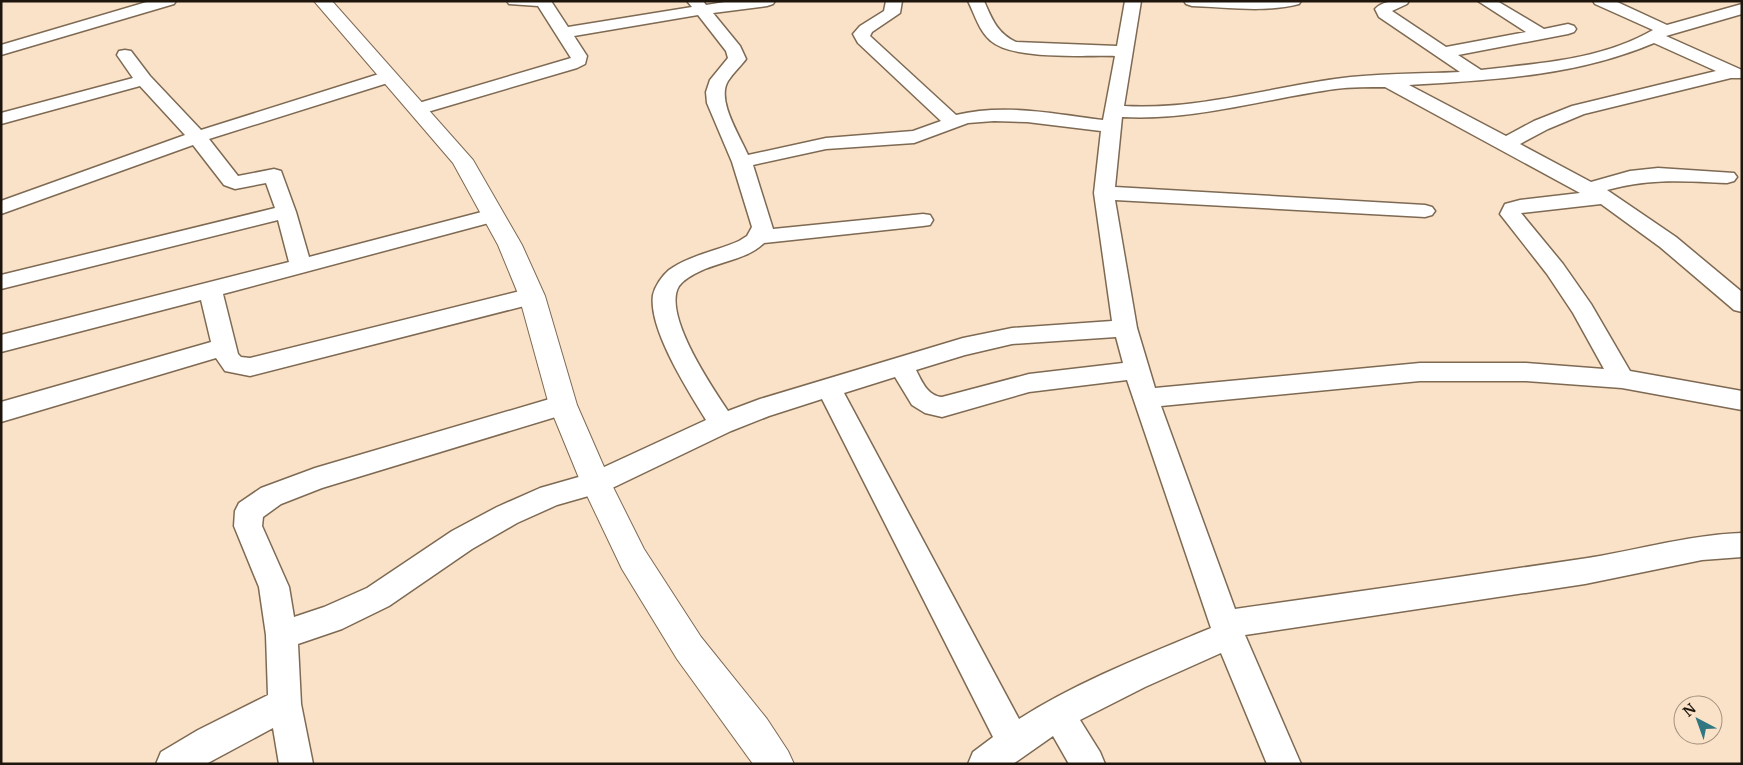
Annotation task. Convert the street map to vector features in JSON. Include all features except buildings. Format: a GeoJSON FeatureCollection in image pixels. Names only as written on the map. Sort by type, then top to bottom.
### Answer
{"type":"FeatureCollection","features":[{"type":"Feature","properties":{"kind":"main road"},"geometry":{"type":"LineString","coordinates":[[322,1],[462,160],[510,245],[532,296],[563,405],[596,482],[633,559],[689,648],[754,732],[775,764]]}},
{"type":"Feature","properties":{"kind":"street"},"geometry":{"type":"LineString","coordinates":[[1,50],[168,1]]}},
{"type":"Feature","properties":{"kind":"street"},"geometry":{"type":"LineString","coordinates":[[515,1],[530,1]]}},
{"type":"Feature","properties":{"kind":"street"},"geometry":{"type":"LineString","coordinates":[[418,109],[579,60],[580,56],[544,3],[538,1]]}},
{"type":"Feature","properties":{"kind":"street"},"geometry":{"type":"LineString","coordinates":[[564,32],[698,5],[767,1]]}},
{"type":"Feature","properties":{"kind":"street"},"geometry":{"type":"LineString","coordinates":[[894,1],[892,13],[861,34],[864,39],[952,121]]}},
{"type":"Feature","properties":{"kind":"street"},"geometry":{"type":"LineString","coordinates":[[976,1],[992,34],[998,40],[1008,45],[1020,48],[1123,51]]}},
{"type":"Feature","properties":{"kind":"street"},"geometry":{"type":"LineString","coordinates":[[1133,1],[1112,118],[1104,194],[1125,328],[1141,384],[1227,629],[1284,764]]}},
{"type":"Feature","properties":{"kind":"street"},"geometry":{"type":"LineString","coordinates":[[1192,1],[1265,3],[1293,1]]}},
{"type":"Feature","properties":{"kind":"street"},"geometry":{"type":"LineString","coordinates":[[1401,1],[1384,9],[1385,14],[1478,76]]}},
{"type":"Feature","properties":{"kind":"street"},"geometry":{"type":"LineString","coordinates":[[1486,1],[1542,34]]}},
{"type":"Feature","properties":{"kind":"street"},"geometry":{"type":"LineString","coordinates":[[1602,1],[1737,74]]}},
{"type":"Feature","properties":{"kind":"street"},"geometry":{"type":"LineString","coordinates":[[1709,1],[1737,10]]}},
{"type":"Feature","properties":{"kind":"street"},"geometry":{"type":"LineString","coordinates":[[698,5],[734,50],[737,59],[719,80],[714,92],[716,103],[742,162],[763,227],[760,237]]}},
{"type":"Feature","properties":{"kind":"street"},"geometry":{"type":"LineString","coordinates":[[742,162],[807,146],[839,142],[901,139],[921,135],[952,121],[978,116],[1112,118],[1154,112],[1198,109],[1336,84],[1478,76],[1573,64],[1616,53],[1660,33],[1737,10]]}},
{"type":"Feature","properties":{"kind":"street"},"geometry":{"type":"LineString","coordinates":[[1444,53],[1568,29]]}},
{"type":"Feature","properties":{"kind":"street"},"geometry":{"type":"LineString","coordinates":[[125,54],[144,80],[197,136],[231,181],[235,183],[274,175],[301,266]]}},
{"type":"Feature","properties":{"kind":"street"},"geometry":{"type":"LineString","coordinates":[[1504,145],[1541,125],[1578,110],[1737,74]]}},
{"type":"Feature","properties":{"kind":"street"},"geometry":{"type":"LineString","coordinates":[[1,208],[197,136],[388,77]]}},
{"type":"Feature","properties":{"kind":"street"},"geometry":{"type":"LineString","coordinates":[[1,120],[144,80]]}},
{"type":"Feature","properties":{"kind":"street"},"geometry":{"type":"LineString","coordinates":[[1386,80],[1596,193],[1668,242],[1740,299]]}},
{"type":"Feature","properties":{"kind":"street"},"geometry":{"type":"LineString","coordinates":[[1622,379],[1583,310],[1555,269],[1510,214],[1512,208],[1596,193],[1630,177],[1658,174],[1727,177]]}},
{"type":"Feature","properties":{"kind":"street"},"geometry":{"type":"LineString","coordinates":[[1104,194],[1425,210]]}},
{"type":"Feature","properties":{"kind":"street"},"geometry":{"type":"LineString","coordinates":[[1,282],[286,212]]}},
{"type":"Feature","properties":{"kind":"street"},"geometry":{"type":"LineString","coordinates":[[1,344],[493,215]]}},
{"type":"Feature","properties":{"kind":"street"},"geometry":{"type":"LineString","coordinates":[[722,424],[691,372],[674,338],[665,310],[664,292],[670,282],[687,269],[746,246],[760,237],[922,220]]}},
{"type":"Feature","properties":{"kind":"street"},"geometry":{"type":"LineString","coordinates":[[210,289],[227,357],[234,365],[250,367],[532,296]]}},
{"type":"Feature","properties":{"kind":"street"},"geometry":{"type":"LineString","coordinates":[[282,635],[331,619],[378,597],[462,540],[507,515],[550,496],[596,482],[722,424],[760,409],[963,347],[1012,336],[1125,328]]}},
{"type":"Feature","properties":{"kind":"street"},"geometry":{"type":"LineString","coordinates":[[1,412],[225,347]]}},
{"type":"Feature","properties":{"kind":"street"},"geometry":{"type":"LineString","coordinates":[[901,365],[923,402],[933,407],[942,407],[1029,383],[1141,384],[1420,372],[1526,372],[1622,379],[1742,401]]}},
{"type":"Feature","properties":{"kind":"street"},"geometry":{"type":"LineString","coordinates":[[829,389],[1013,742]]}},
{"type":"Feature","properties":{"kind":"street"},"geometry":{"type":"LineString","coordinates":[[296,764],[285,704],[282,635],[274,587],[248,526],[249,511],[271,496],[315,479],[563,405]]}},
{"type":"Feature","properties":{"kind":"street"},"geometry":{"type":"LineString","coordinates":[[985,764],[1013,742],[1058,714],[1227,629],[1593,570],[1666,554],[1742,545]]}},
{"type":"Feature","properties":{"kind":"street"},"geometry":{"type":"LineString","coordinates":[[173,764],[210,742],[285,704]]}},
{"type":"Feature","properties":{"kind":"street"},"geometry":{"type":"LineString","coordinates":[[1058,714],[1088,764]]}}]}
